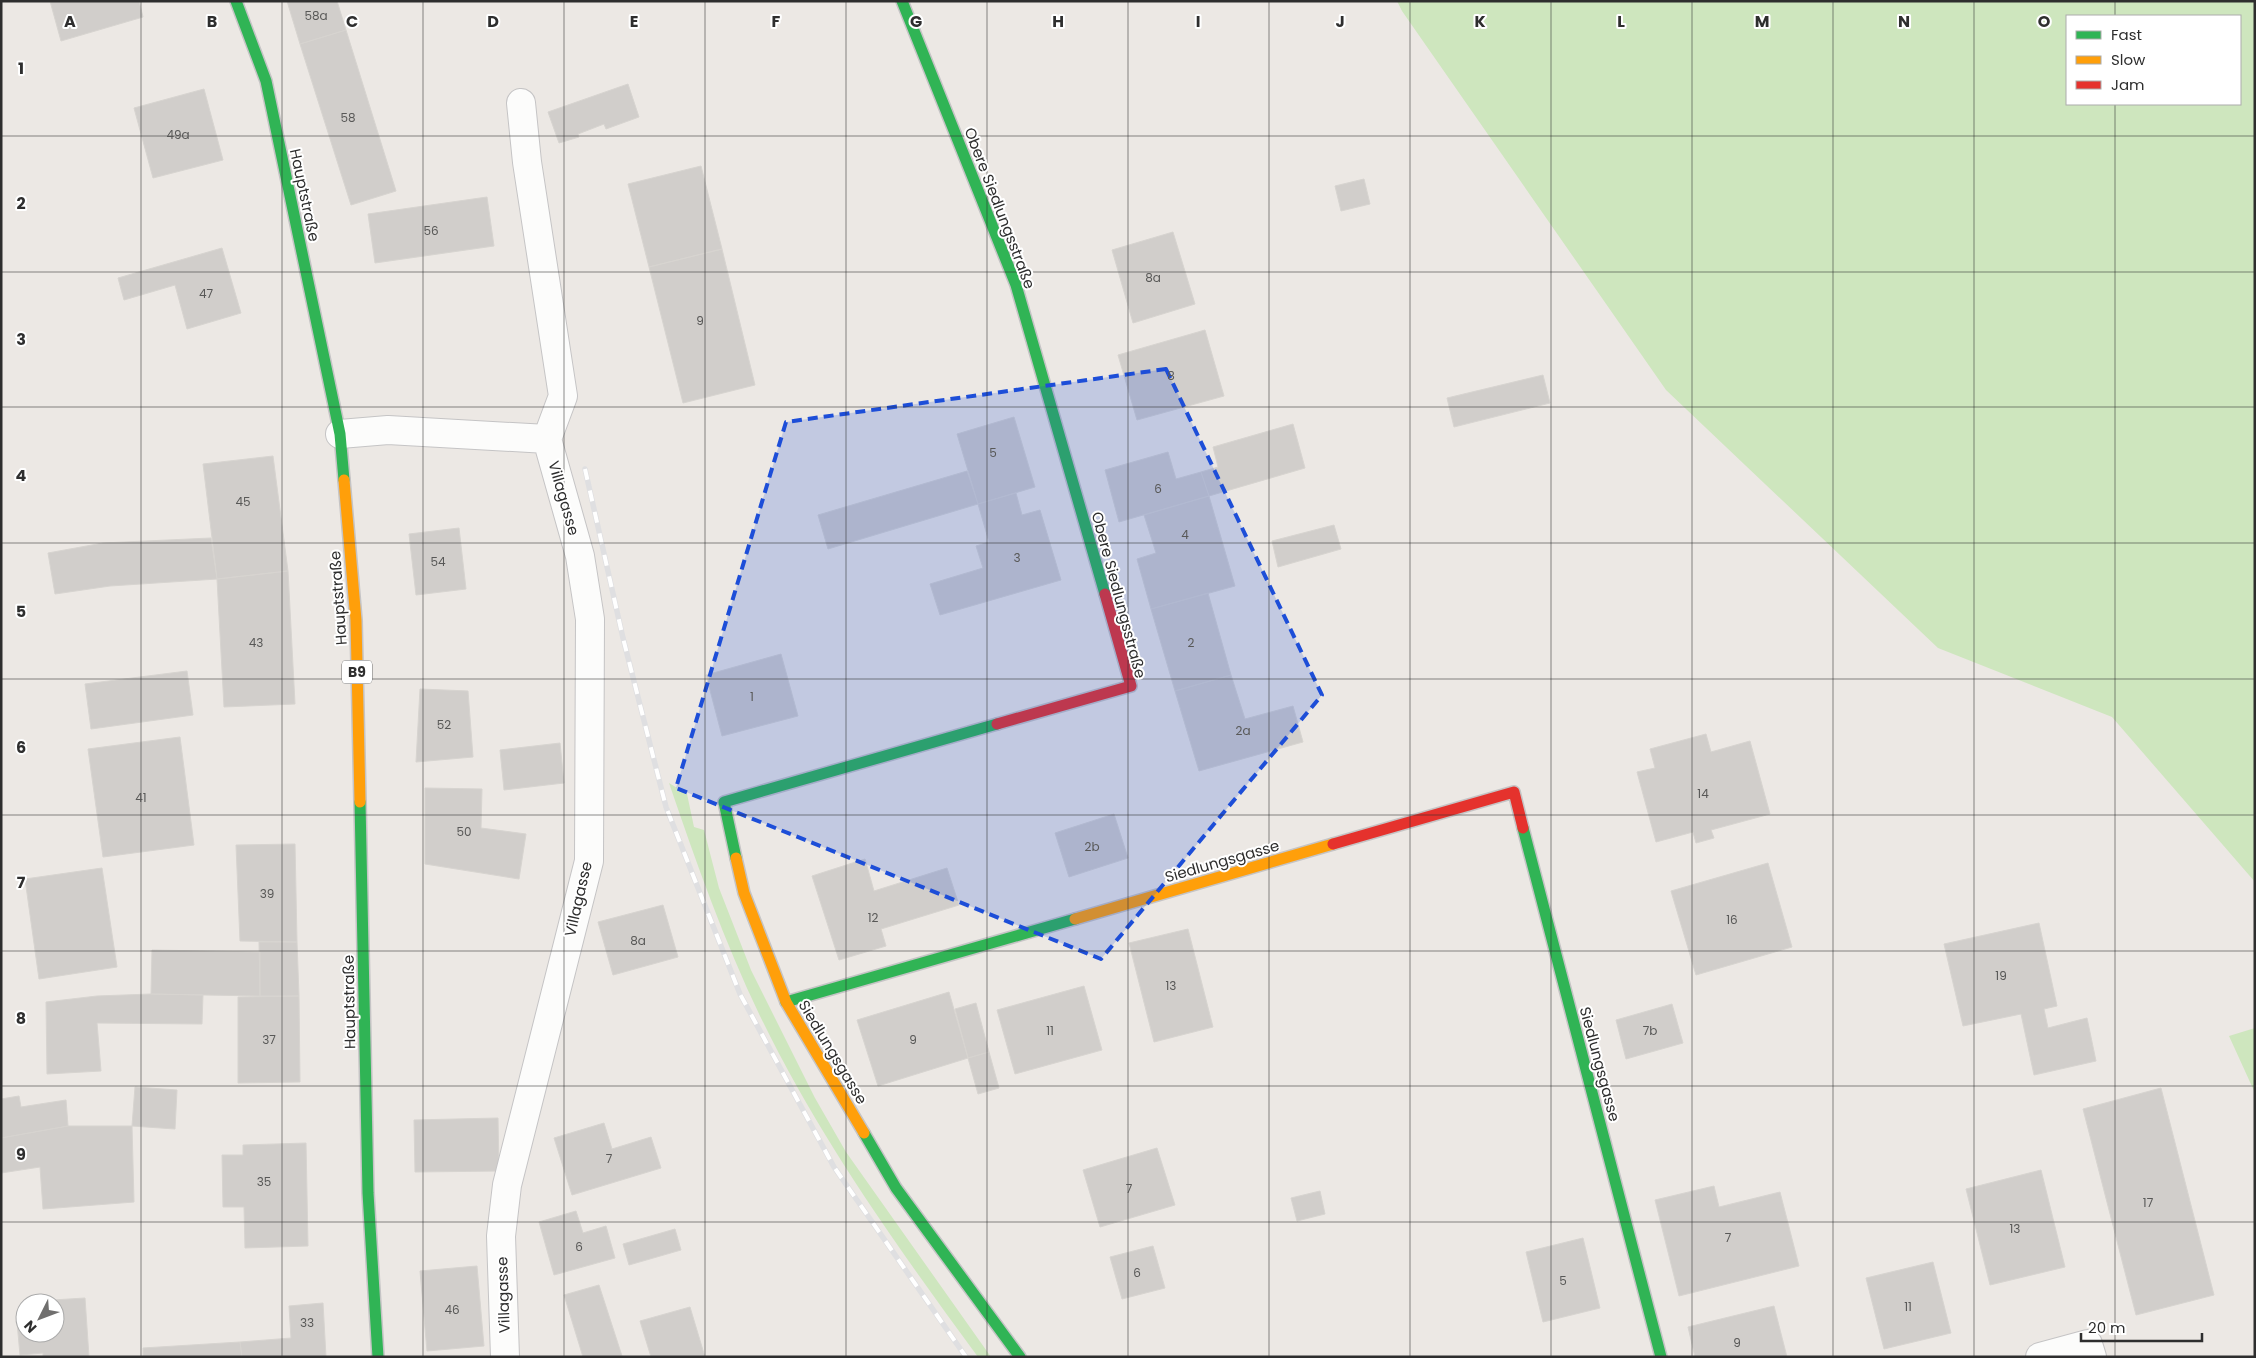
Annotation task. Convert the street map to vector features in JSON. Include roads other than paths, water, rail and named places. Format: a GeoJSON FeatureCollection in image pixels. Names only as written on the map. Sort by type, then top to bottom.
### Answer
{"type":"FeatureCollection","features":[{"type":"Feature","properties":{"kind":"street","name":"Hauptstraße"},"geometry":{"type":"LineString","coordinates":[[236,1],[266,81],[340,434],[356,620],[368,1193],[378,1357]]}},
{"type":"Feature","properties":{"kind":"street","name":"Obere Siedlungsstraße"},"geometry":{"type":"LineString","coordinates":[[786,1002],[744,893],[724,802],[1131,686],[1016,285],[902,1]]}},
{"type":"Feature","properties":{"kind":"street"},"geometry":{"type":"LineString","coordinates":[[340,434],[388,430],[547,438],[563,396],[527,162],[521,103]]}},
{"type":"Feature","properties":{"kind":"street","name":"Villagasse"},"geometry":{"type":"LineString","coordinates":[[505,1357],[501,1236],[507,1186],[589,860],[590,619],[580,556],[547,438]]}},
{"type":"Feature","properties":{"kind":"street","name":"Siedlungsgasse"},"geometry":{"type":"LineString","coordinates":[[1020,1357],[896,1188],[786,1002],[1514,792],[1661,1357]]}},
{"type":"Feature","properties":{"kind":"street"},"geometry":{"type":"LineString","coordinates":[[2040,1357],[2088,1344],[2092,1357]]}},
{"type":"Feature","properties":{"kind":"railway"},"geometry":{"type":"LineString","coordinates":[[585,469],[623,638],[666,807],[740,994],[834,1167],[966,1357]]}}]}
